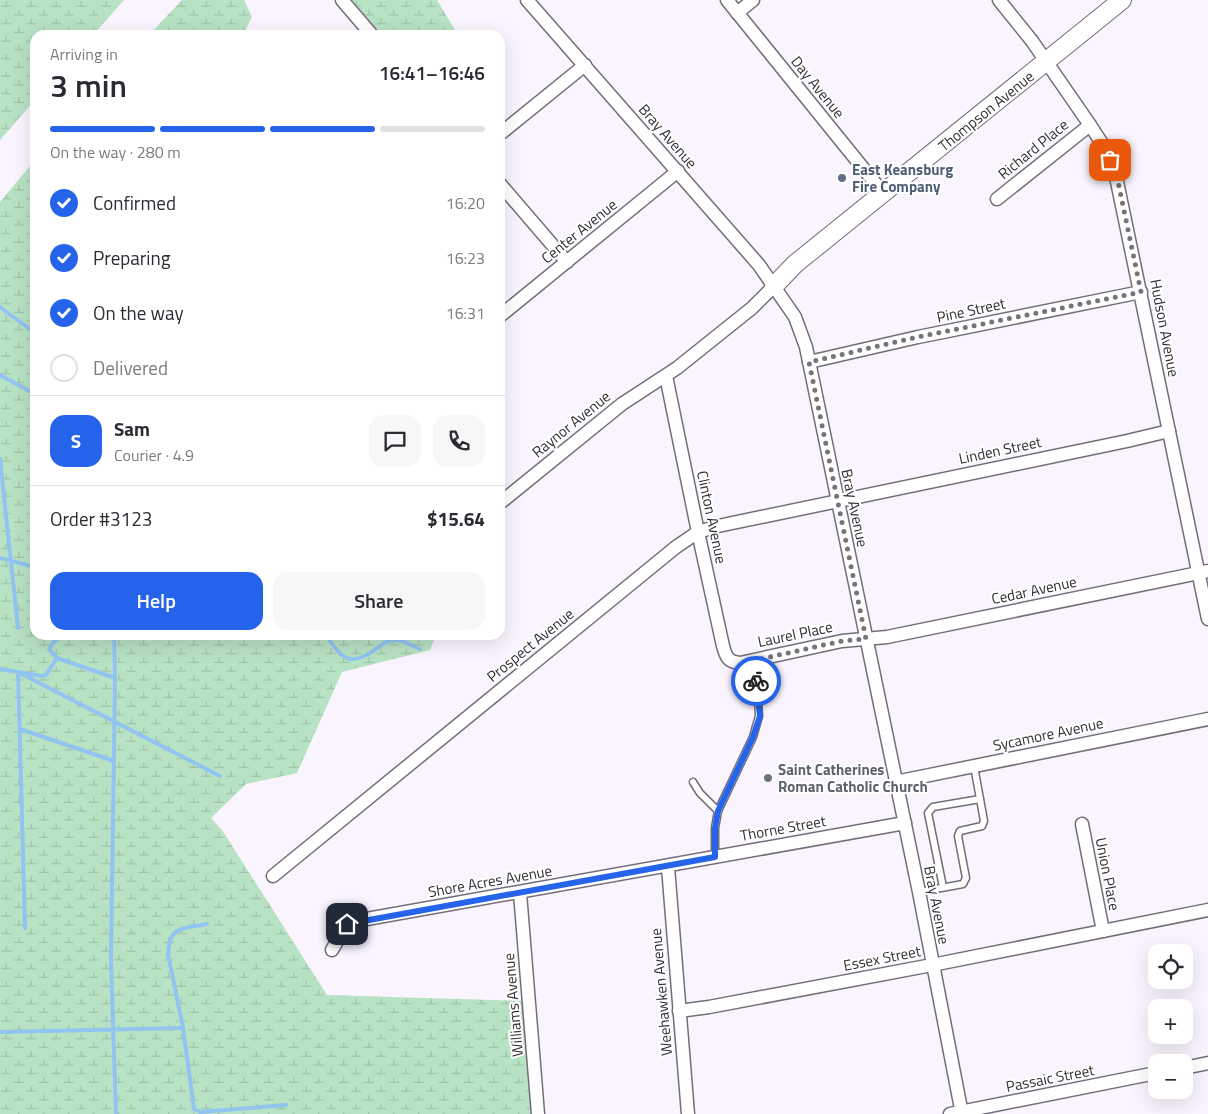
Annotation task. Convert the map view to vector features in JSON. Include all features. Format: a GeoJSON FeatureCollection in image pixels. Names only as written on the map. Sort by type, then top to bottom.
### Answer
{"type":"FeatureCollection","features":[{"type":"Feature","properties":{"kind":"street"},"geometry":{"type":"LineString","coordinates":[[342,0],[368,30]]}},
{"type":"Feature","properties":{"kind":"street","name":"Bray Avenue"},"geometry":{"type":"LineString","coordinates":[[527,0],[759,265],[795,317],[800,328],[809,362],[919,892],[958,1113]]}},
{"type":"Feature","properties":{"kind":"street","name":"Day Avenue"},"geometry":{"type":"LineString","coordinates":[[727,0],[884,194]]}},
{"type":"Feature","properties":{"kind":"street"},"geometry":{"type":"LineString","coordinates":[[737,13],[753,0]]}},
{"type":"Feature","properties":{"kind":"street","name":"Hudson Avenue"},"geometry":{"type":"LineString","coordinates":[[999,0],[1032,41],[1090,125],[1105,148],[1116,172],[1169,430],[1203,572],[1208,619]]}},
{"type":"Feature","properties":{"kind":"street","name":"Thompson Avenue"},"geometry":{"type":"LineString","coordinates":[[666,376],[752,308],[795,264],[1122,0]]}},
{"type":"Feature","properties":{"kind":"street"},"geometry":{"type":"LineString","coordinates":[[505,130],[585,65]]}},
{"type":"Feature","properties":{"kind":"street","name":"Richard Place"},"geometry":{"type":"LineString","coordinates":[[997,199],[1090,125]]}},
{"type":"Feature","properties":{"kind":"street","name":"Center Avenue"},"geometry":{"type":"LineString","coordinates":[[505,312],[678,171]]}},
{"type":"Feature","properties":{"kind":"street"},"geometry":{"type":"LineString","coordinates":[[505,190],[567,262]]}},
{"type":"Feature","properties":{"kind":"street","name":"Pine Street"},"geometry":{"type":"LineString","coordinates":[[809,362],[918,337],[1141,292]]}},
{"type":"Feature","properties":{"kind":"street","name":"Raynor Avenue"},"geometry":{"type":"LineString","coordinates":[[505,499],[622,404],[666,376]]}},
{"type":"Feature","properties":{"kind":"street","name":"Clinton Avenue"},"geometry":{"type":"LineString","coordinates":[[666,376],[723,646],[726,658],[732,662]]}},
{"type":"Feature","properties":{"kind":"street","name":"Linden Street"},"geometry":{"type":"LineString","coordinates":[[837,500],[1127,441],[1169,430]]}},
{"type":"Feature","properties":{"kind":"street","name":"Prospect Avenue"},"geometry":{"type":"LineString","coordinates":[[273,876],[669,553],[698,532],[837,500]]}},
{"type":"Feature","properties":{"kind":"street","name":"Cedar Avenue"},"geometry":{"type":"LineString","coordinates":[[866,639],[1203,572]]}},
{"type":"Feature","properties":{"kind":"street","name":"Laurel Place"},"geometry":{"type":"LineString","coordinates":[[732,662],[740,663],[842,641],[866,639]]}},
{"type":"Feature","properties":{"kind":"street","name":"Sycamore Avenue"},"geometry":{"type":"LineString","coordinates":[[895,782],[1208,719]]}},
{"type":"Feature","properties":{"kind":"street","name":"Thorne Street"},"geometry":{"type":"LineString","coordinates":[[668,866],[905,823]]}},
{"type":"Feature","properties":{"kind":"street","name":"Union Place"},"geometry":{"type":"LineString","coordinates":[[1082,824],[1103,931]]}},
{"type":"Feature","properties":{"kind":"street","name":"Shore Acres Avenue"},"geometry":{"type":"LineString","coordinates":[[332,950],[350,922],[668,866]]}},
{"type":"Feature","properties":{"kind":"street","name":"Weehawken Avenue"},"geometry":{"type":"LineString","coordinates":[[668,866],[688,1114]]}},
{"type":"Feature","properties":{"kind":"street","name":"Williams Avenue"},"geometry":{"type":"LineString","coordinates":[[520,893],[538,1114]]}},
{"type":"Feature","properties":{"kind":"street","name":"Essex Street"},"geometry":{"type":"LineString","coordinates":[[679,1011],[932,965],[1208,910]]}},
{"type":"Feature","properties":{"kind":"street"},"geometry":{"type":"LineString","coordinates":[[1193,1066],[1208,1063]]}},
{"type":"Feature","properties":{"kind":"street","name":"Passaic Street"},"geometry":{"type":"LineString","coordinates":[[958,1113],[1148,1075]]}},
{"type":"Feature","properties":{"kind":"lane"},"geometry":{"type":"LineString","coordinates":[[715,857],[715,828],[718,811],[753,737],[760,716],[756,660]]}},
{"type":"Feature","properties":{"kind":"lane"},"geometry":{"type":"LineString","coordinates":[[919,892],[963,884],[966,878],[958,836],[960,831],[982,826],[984,821],[974,766]]}},
{"type":"Feature","properties":{"kind":"lane"},"geometry":{"type":"LineString","coordinates":[[693,782],[700,793],[718,811]]}},
{"type":"Feature","properties":{"kind":"lane"},"geometry":{"type":"LineString","coordinates":[[943,887],[928,813],[933,807],[980,798]]}},
{"type":"Feature","properties":{"kind":"green space"},"geometry":{"type":"Polygon","coordinates":[[[0,0],[124,0],[97,30],[30,30],[30,106],[0,140],[0,0]]]}},
{"type":"Feature","properties":{"kind":"green space"},"geometry":{"type":"Polygon","coordinates":[[[182,0],[244,0],[252,17],[246,30],[154,30],[182,0]]]}},
{"type":"Feature","properties":{"kind":"green space"},"geometry":{"type":"Polygon","coordinates":[[[337,0],[437,0],[455,30],[363,30],[337,0]]]}},
{"type":"Feature","properties":{"kind":"green space"},"geometry":{"type":"Polygon","coordinates":[[[30,166],[30,640],[434,640],[430,650],[342,672],[297,773],[246,784],[211,818],[222,830],[327,995],[528,1001],[538,1114],[0,1114],[0,202],[30,166]]]}},
{"type":"Feature","properties":{"kind":"waterway"},"geometry":{"type":"LineString","coordinates":[[0,307],[30,329]]}},
{"type":"Feature","properties":{"kind":"waterway"},"geometry":{"type":"LineString","coordinates":[[0,375],[30,391]]}},
{"type":"Feature","properties":{"kind":"waterway"},"geometry":{"type":"LineString","coordinates":[[0,459],[18,628]]}},
{"type":"Feature","properties":{"kind":"waterway"},"geometry":{"type":"LineString","coordinates":[[0,558],[30,566]]}},
{"type":"Feature","properties":{"kind":"waterway"},"geometry":{"type":"LineString","coordinates":[[56,640],[49,649],[57,658],[115,678]]}},
{"type":"Feature","properties":{"kind":"waterway"},"geometry":{"type":"LineString","coordinates":[[114,640],[111,960],[116,1114]]}},
{"type":"Feature","properties":{"kind":"waterway"},"geometry":{"type":"LineString","coordinates":[[330,640],[342,655],[353,659],[367,655],[391,640]]}},
{"type":"Feature","properties":{"kind":"waterway"},"geometry":{"type":"LineString","coordinates":[[391,640],[397,640]]}},
{"type":"Feature","properties":{"kind":"waterway"},"geometry":{"type":"LineString","coordinates":[[397,640],[420,649]]}},
{"type":"Feature","properties":{"kind":"waterway"},"geometry":{"type":"LineString","coordinates":[[0,669],[42,676],[46,675],[57,658]]}},
{"type":"Feature","properties":{"kind":"waterway"},"geometry":{"type":"LineString","coordinates":[[25,928],[18,672],[220,776]]}},
{"type":"Feature","properties":{"kind":"waterway"},"geometry":{"type":"LineString","coordinates":[[20,729],[114,761]]}},
{"type":"Feature","properties":{"kind":"waterway"},"geometry":{"type":"LineString","coordinates":[[207,924],[184,928],[174,933],[171,938],[168,954],[183,1028],[194,1109],[200,1112],[286,1105]]}},
{"type":"Feature","properties":{"kind":"waterway"},"geometry":{"type":"LineString","coordinates":[[0,1032],[183,1028]]}},
{"type":"Feature","properties":{"kind":"way so far"},"geometry":{"type":"LineString","coordinates":[[756,681],[756,660],[842,641],[866,639],[809,362],[1046,310],[1141,292],[1116,172],[1110,160]]}},
{"type":"Feature","properties":{"kind":"place","name":"East Keansburg Fire Company"},"geometry":{"type":"Point","coordinates":[842,178]}},
{"type":"Feature","properties":{"kind":"place","name":"Saint Catherines Roman Catholic Church"},"geometry":{"type":"Point","coordinates":[768,778]}},
{"type":"Feature","properties":{"kind":"route"},"geometry":{"type":"LineString","coordinates":[[347,924],[715,857],[715,828],[718,811],[753,737],[760,716],[756,681]]}}]}
